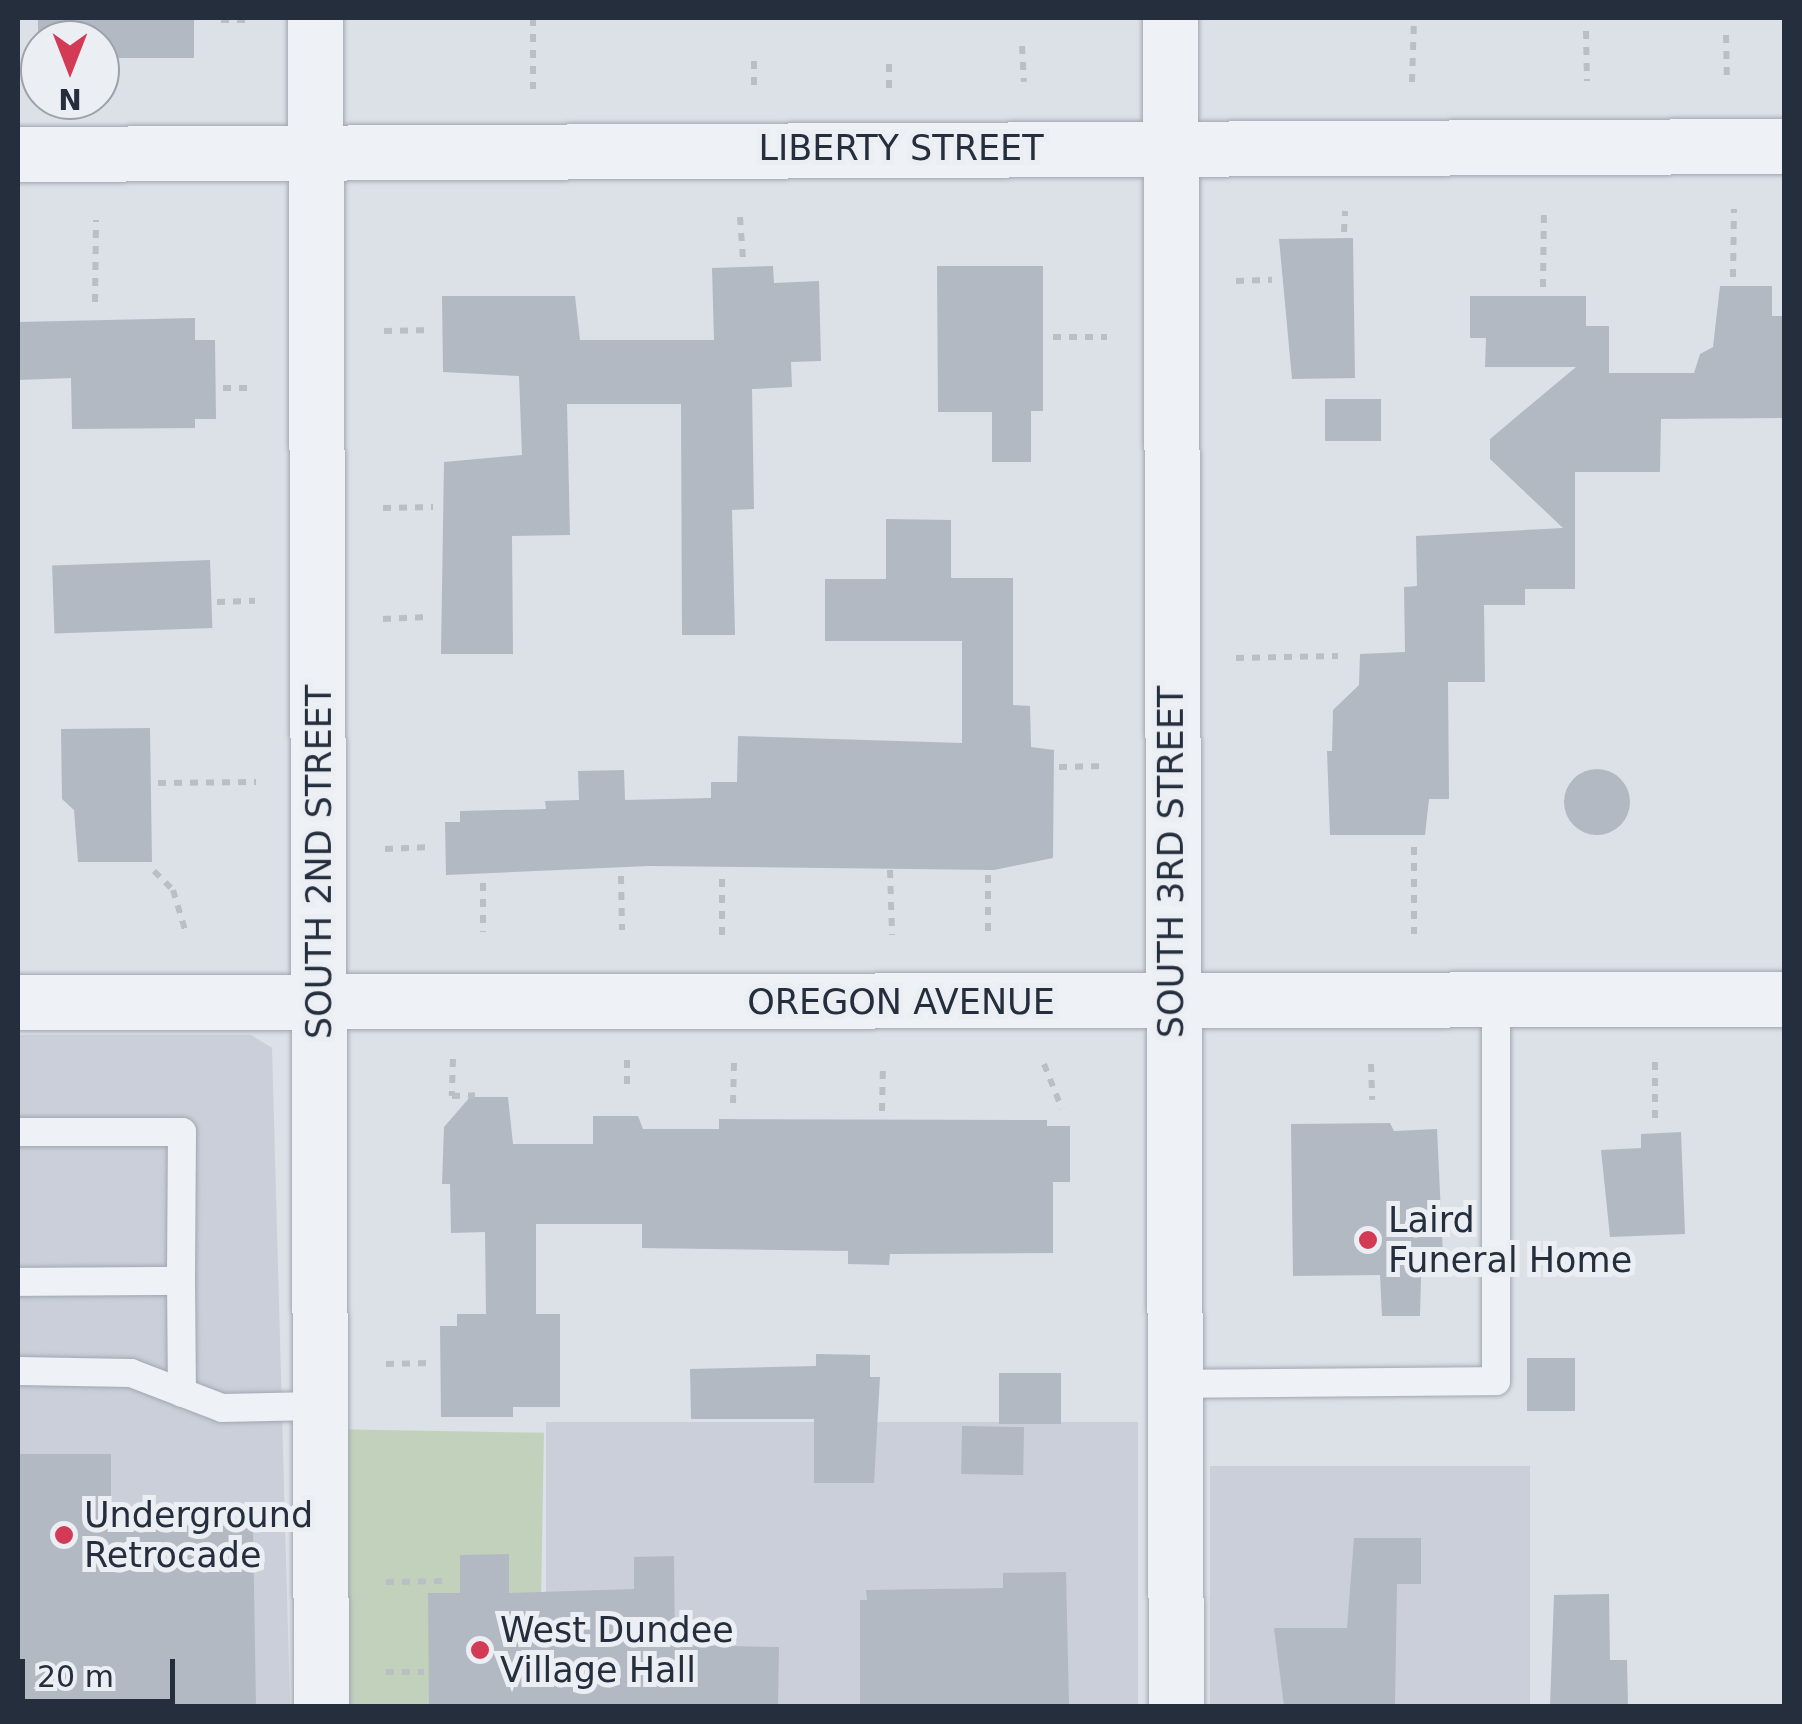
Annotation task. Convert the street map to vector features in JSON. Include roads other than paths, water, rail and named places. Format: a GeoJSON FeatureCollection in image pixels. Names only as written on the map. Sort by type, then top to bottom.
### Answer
{"type":"FeatureCollection","features":[{"type":"Feature","properties":{"kind":"street","name":"SOUTH 2ND STREET"},"geometry":{"type":"LineString","coordinates":[[315,18],[321,1706]]}},
{"type":"Feature","properties":{"kind":"street","name":"SOUTH 3RD STREET"},"geometry":{"type":"LineString","coordinates":[[1170,18],[1176,1706]]}},
{"type":"Feature","properties":{"kind":"street","name":"LIBERTY STREET"},"geometry":{"type":"LineString","coordinates":[[18,154],[1784,146]]}},
{"type":"Feature","properties":{"kind":"street","name":"OREGON AVENUE"},"geometry":{"type":"LineString","coordinates":[[18,1002],[1784,1000]]}},
{"type":"Feature","properties":{"kind":"lane"},"geometry":{"type":"LineString","coordinates":[[1174,1384],[1496,1380],[1496,1000]]}},
{"type":"Feature","properties":{"kind":"lane"},"geometry":{"type":"LineString","coordinates":[[18,1132],[182,1132],[182,1394]]}},
{"type":"Feature","properties":{"kind":"lane"},"geometry":{"type":"LineString","coordinates":[[18,1282],[181,1281]]}},
{"type":"Feature","properties":{"kind":"lane"},"geometry":{"type":"LineString","coordinates":[[18,1372],[130,1373],[222,1408],[317,1406]]}},
{"type":"Feature","properties":{"kind":"place","name":"Laird Funeral Home"},"geometry":{"type":"Point","coordinates":[1368,1240]}},
{"type":"Feature","properties":{"kind":"place","name":"Underground Retrocade"},"geometry":{"type":"Point","coordinates":[64,1535]}},
{"type":"Feature","properties":{"kind":"place","name":"West Dundee Village Hall"},"geometry":{"type":"Point","coordinates":[480,1650]}}]}
